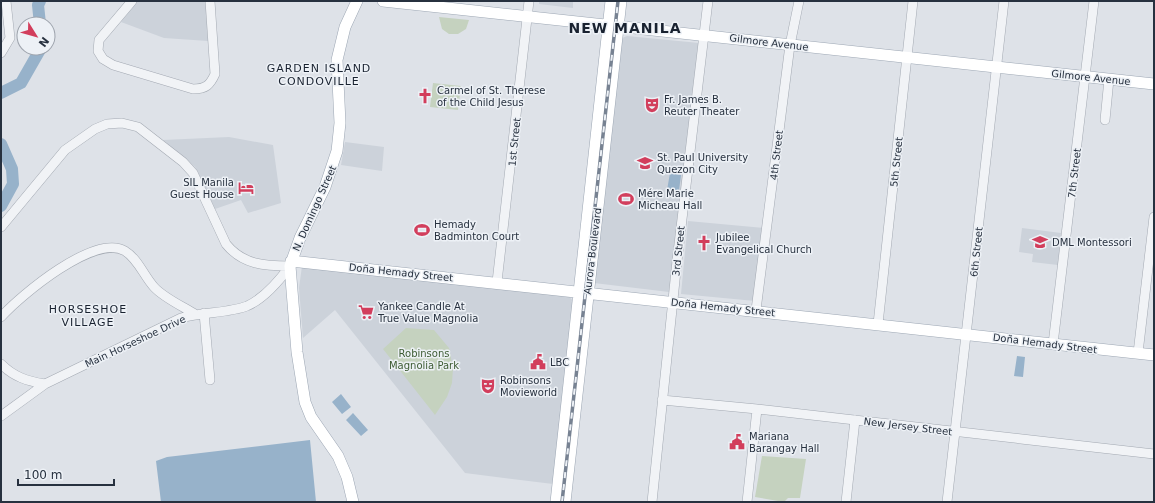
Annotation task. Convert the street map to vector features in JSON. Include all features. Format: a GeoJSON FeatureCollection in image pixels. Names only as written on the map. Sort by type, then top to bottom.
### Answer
{"type":"FeatureCollection","features":[{"type":"Feature","properties":{"kind":"main road","name":"N. Domingo Street"},"geometry":{"type":"LineString","coordinates":[[353,502],[347,477],[338,456],[311,417],[305,402],[297,352],[291,264],[325,187],[338,151],[340,123],[337,60],[345,27],[357,1]]}},
{"type":"Feature","properties":{"kind":"main road","name":"Gilmore Avenue"},"geometry":{"type":"LineString","coordinates":[[383,1],[1154,84]]}},
{"type":"Feature","properties":{"kind":"main road","name":"Aurora Boulevard"},"geometry":{"type":"LineString","coordinates":[[556,502],[583,292],[613,26],[611,1]]}},
{"type":"Feature","properties":{"kind":"main road","name":"Aurora Boulevard"},"geometry":{"type":"LineString","coordinates":[[613,26],[621,1]]}},
{"type":"Feature","properties":{"kind":"main road","name":"Doña Hemady Street"},"geometry":{"type":"LineString","coordinates":[[291,264],[497,282],[1154,355]]}},
{"type":"Feature","properties":{"kind":"main road","name":"Aurora Boulevard"},"geometry":{"type":"LineString","coordinates":[[565,502],[583,292]]}},
{"type":"Feature","properties":{"kind":"street"},"geometry":{"type":"LineString","coordinates":[[1,53],[10,38],[6,1]]}},
{"type":"Feature","properties":{"kind":"street"},"geometry":{"type":"LineString","coordinates":[[132,1],[99,40],[98,51],[103,59],[113,65],[194,89],[202,89],[209,85],[215,74],[210,1]]}},
{"type":"Feature","properties":{"kind":"street","name":"1st Street"},"geometry":{"type":"LineString","coordinates":[[497,282],[529,1]]}},
{"type":"Feature","properties":{"kind":"street","name":"3rd Street"},"geometry":{"type":"LineString","coordinates":[[652,502],[673,301],[708,1]]}},
{"type":"Feature","properties":{"kind":"street","name":"4th Street"},"geometry":{"type":"LineString","coordinates":[[756,310],[790,45],[799,1]]}},
{"type":"Feature","properties":{"kind":"street","name":"5th Street"},"geometry":{"type":"LineString","coordinates":[[878,324],[913,1]]}},
{"type":"Feature","properties":{"kind":"street","name":"6th Street"},"geometry":{"type":"LineString","coordinates":[[947,502],[1004,1]]}},
{"type":"Feature","properties":{"kind":"street","name":"7th Street"},"geometry":{"type":"LineString","coordinates":[[1053,344],[1094,1]]}},
{"type":"Feature","properties":{"kind":"street"},"geometry":{"type":"LineString","coordinates":[[1105,120],[1110,79]]}},
{"type":"Feature","properties":{"kind":"street"},"geometry":{"type":"LineString","coordinates":[[1,227],[65,150],[95,129],[107,124],[122,123],[138,127],[183,162],[193,173],[226,244],[233,253],[252,264],[291,264]]}},
{"type":"Feature","properties":{"kind":"street"},"geometry":{"type":"LineString","coordinates":[[1138,353],[1154,217]]}},
{"type":"Feature","properties":{"kind":"street"},"geometry":{"type":"LineString","coordinates":[[1,317],[22,297],[73,261],[99,250],[116,248],[131,255],[157,290],[199,314],[210,380]]}},
{"type":"Feature","properties":{"kind":"street","name":"Main Horseshoe Drive"},"geometry":{"type":"LineString","coordinates":[[1,416],[45,384],[168,324],[199,314],[247,306],[270,289],[291,264]]}},
{"type":"Feature","properties":{"kind":"street"},"geometry":{"type":"LineString","coordinates":[[1,364],[11,374],[28,381],[45,384]]}},
{"type":"Feature","properties":{"kind":"street","name":"New Jersey Street"},"geometry":{"type":"LineString","coordinates":[[662,400],[757,408],[1154,454]]}},
{"type":"Feature","properties":{"kind":"street"},"geometry":{"type":"LineString","coordinates":[[747,502],[757,408]]}},
{"type":"Feature","properties":{"kind":"street"},"geometry":{"type":"LineString","coordinates":[[846,502],[855,420]]}},
{"type":"Feature","properties":{"kind":"shaded area"},"geometry":{"type":"Polygon","coordinates":[[[138,1],[206,1],[208,41],[164,38],[121,22],[138,1]]]}},
{"type":"Feature","properties":{"kind":"shaded area"},"geometry":{"type":"Polygon","coordinates":[[[539,1],[573,1],[573,8],[539,4],[539,1]]]}},
{"type":"Feature","properties":{"kind":"shaded area","name":"St. Paul University Quezon City"},"geometry":{"type":"Polygon","coordinates":[[[627,36],[699,43],[669,292],[594,283],[617,61],[620,61],[621,56],[619,55],[622,38],[627,36]]]}},
{"type":"Feature","properties":{"kind":"shaded area"},"geometry":{"type":"Polygon","coordinates":[[[229,137],[273,145],[281,203],[248,213],[241,200],[215,209],[195,167],[163,140],[229,137]]]}},
{"type":"Feature","properties":{"kind":"shaded area"},"geometry":{"type":"Polygon","coordinates":[[[345,142],[384,147],[382,171],[341,165],[345,142]]]}},
{"type":"Feature","properties":{"kind":"shaded area"},"geometry":{"type":"Polygon","coordinates":[[[688,221],[765,228],[755,301],[681,294],[688,221]]]}},
{"type":"Feature","properties":{"kind":"shaded area","name":"DML Montessori"},"geometry":{"type":"Polygon","coordinates":[[[1022,228],[1061,233],[1058,265],[1032,262],[1033,254],[1019,252],[1022,228]]]}},
{"type":"Feature","properties":{"kind":"shaded area"},"geometry":{"type":"Polygon","coordinates":[[[302,266],[567,294],[573,301],[553,484],[465,473],[335,310],[303,338],[299,288],[302,266]]]}},
{"type":"Feature","properties":{"kind":"green space"},"geometry":{"type":"Polygon","coordinates":[[[439,17],[469,20],[466,29],[458,34],[449,34],[442,29],[439,17]]]}},
{"type":"Feature","properties":{"kind":"green space"},"geometry":{"type":"Polygon","coordinates":[[[433,83],[461,86],[458,110],[430,107],[433,83]]]}},
{"type":"Feature","properties":{"kind":"green space","name":"Robinsons Magnolia Park"},"geometry":{"type":"Polygon","coordinates":[[[406,328],[434,330],[449,348],[453,368],[452,383],[447,397],[435,415],[383,349],[406,328]]]}},
{"type":"Feature","properties":{"kind":"green space"},"geometry":{"type":"Polygon","coordinates":[[[762,456],[806,459],[800,498],[788,498],[784,502],[755,497],[762,456]]]}},
{"type":"Feature","properties":{"kind":"water"},"geometry":{"type":"Polygon","coordinates":[[[670,173],[681,175],[678,198],[666,196],[670,173]]]}},
{"type":"Feature","properties":{"kind":"water"},"geometry":{"type":"Polygon","coordinates":[[[1017,356],[1025,357],[1023,377],[1014,376],[1017,356]]]}},
{"type":"Feature","properties":{"kind":"water"},"geometry":{"type":"Polygon","coordinates":[[[341,394],[351,407],[342,414],[332,402],[341,394]]]}},
{"type":"Feature","properties":{"kind":"water"},"geometry":{"type":"Polygon","coordinates":[[[353,413],[368,430],[361,436],[346,420],[353,413]]]}},
{"type":"Feature","properties":{"kind":"water"},"geometry":{"type":"Polygon","coordinates":[[[310,440],[316,502],[161,502],[156,461],[167,457],[310,440]]]}},
{"type":"Feature","properties":{"kind":"waterway"},"geometry":{"type":"LineString","coordinates":[[39,16],[38,5],[40,1]]}},
{"type":"Feature","properties":{"kind":"waterway"},"geometry":{"type":"LineString","coordinates":[[1,93],[21,83],[36,56]]}},
{"type":"Feature","properties":{"kind":"waterway"},"geometry":{"type":"LineString","coordinates":[[1,144],[12,169],[13,184],[1,206]]}},
{"type":"Feature","properties":{"kind":"railway"},"geometry":{"type":"LineString","coordinates":[[562,502],[618,1]]}},
{"type":"Feature","properties":{"kind":"place","name":"Carmel of St. Therese of the Child Jesus"},"geometry":{"type":"Point","coordinates":[425,96]}},
{"type":"Feature","properties":{"kind":"place","name":"Fr. James B. Reuter Theater"},"geometry":{"type":"Point","coordinates":[652,105]}},
{"type":"Feature","properties":{"kind":"place","name":"St. Paul University Quezon City"},"geometry":{"type":"Point","coordinates":[645,163]}},
{"type":"Feature","properties":{"kind":"place","name":"SIL Manila Guest House"},"geometry":{"type":"Point","coordinates":[246,188]}},
{"type":"Feature","properties":{"kind":"place","name":"Mére Marie Micheau Hall"},"geometry":{"type":"Point","coordinates":[626,199]}},
{"type":"Feature","properties":{"kind":"place","name":"Hemady Badminton Court"},"geometry":{"type":"Point","coordinates":[422,230]}},
{"type":"Feature","properties":{"kind":"place","name":"DML Montessori"},"geometry":{"type":"Point","coordinates":[1040,242]}},
{"type":"Feature","properties":{"kind":"place","name":"Jubilee Evangelical Church"},"geometry":{"type":"Point","coordinates":[704,243]}},
{"type":"Feature","properties":{"kind":"place","name":"Yankee Candle At True Value Magnolia"},"geometry":{"type":"Point","coordinates":[366,312]}},
{"type":"Feature","properties":{"kind":"place","name":"LBC"},"geometry":{"type":"Point","coordinates":[538,362]}},
{"type":"Feature","properties":{"kind":"place","name":"Robinsons Movieworld"},"geometry":{"type":"Point","coordinates":[488,386]}},
{"type":"Feature","properties":{"kind":"place","name":"Mariana Barangay Hall"},"geometry":{"type":"Point","coordinates":[737,442]}},
{"type":"Feature","properties":{"kind":"district","name":"NEW MANILA"},"geometry":{"type":"Point","coordinates":[625,28]}},
{"type":"Feature","properties":{"kind":"district","name":"GARDEN ISLAND CONDOVILLE"},"geometry":{"type":"Point","coordinates":[319,74]}},
{"type":"Feature","properties":{"kind":"district","name":"HORSESHOE VILLAGE"},"geometry":{"type":"Point","coordinates":[88,315]}}]}
